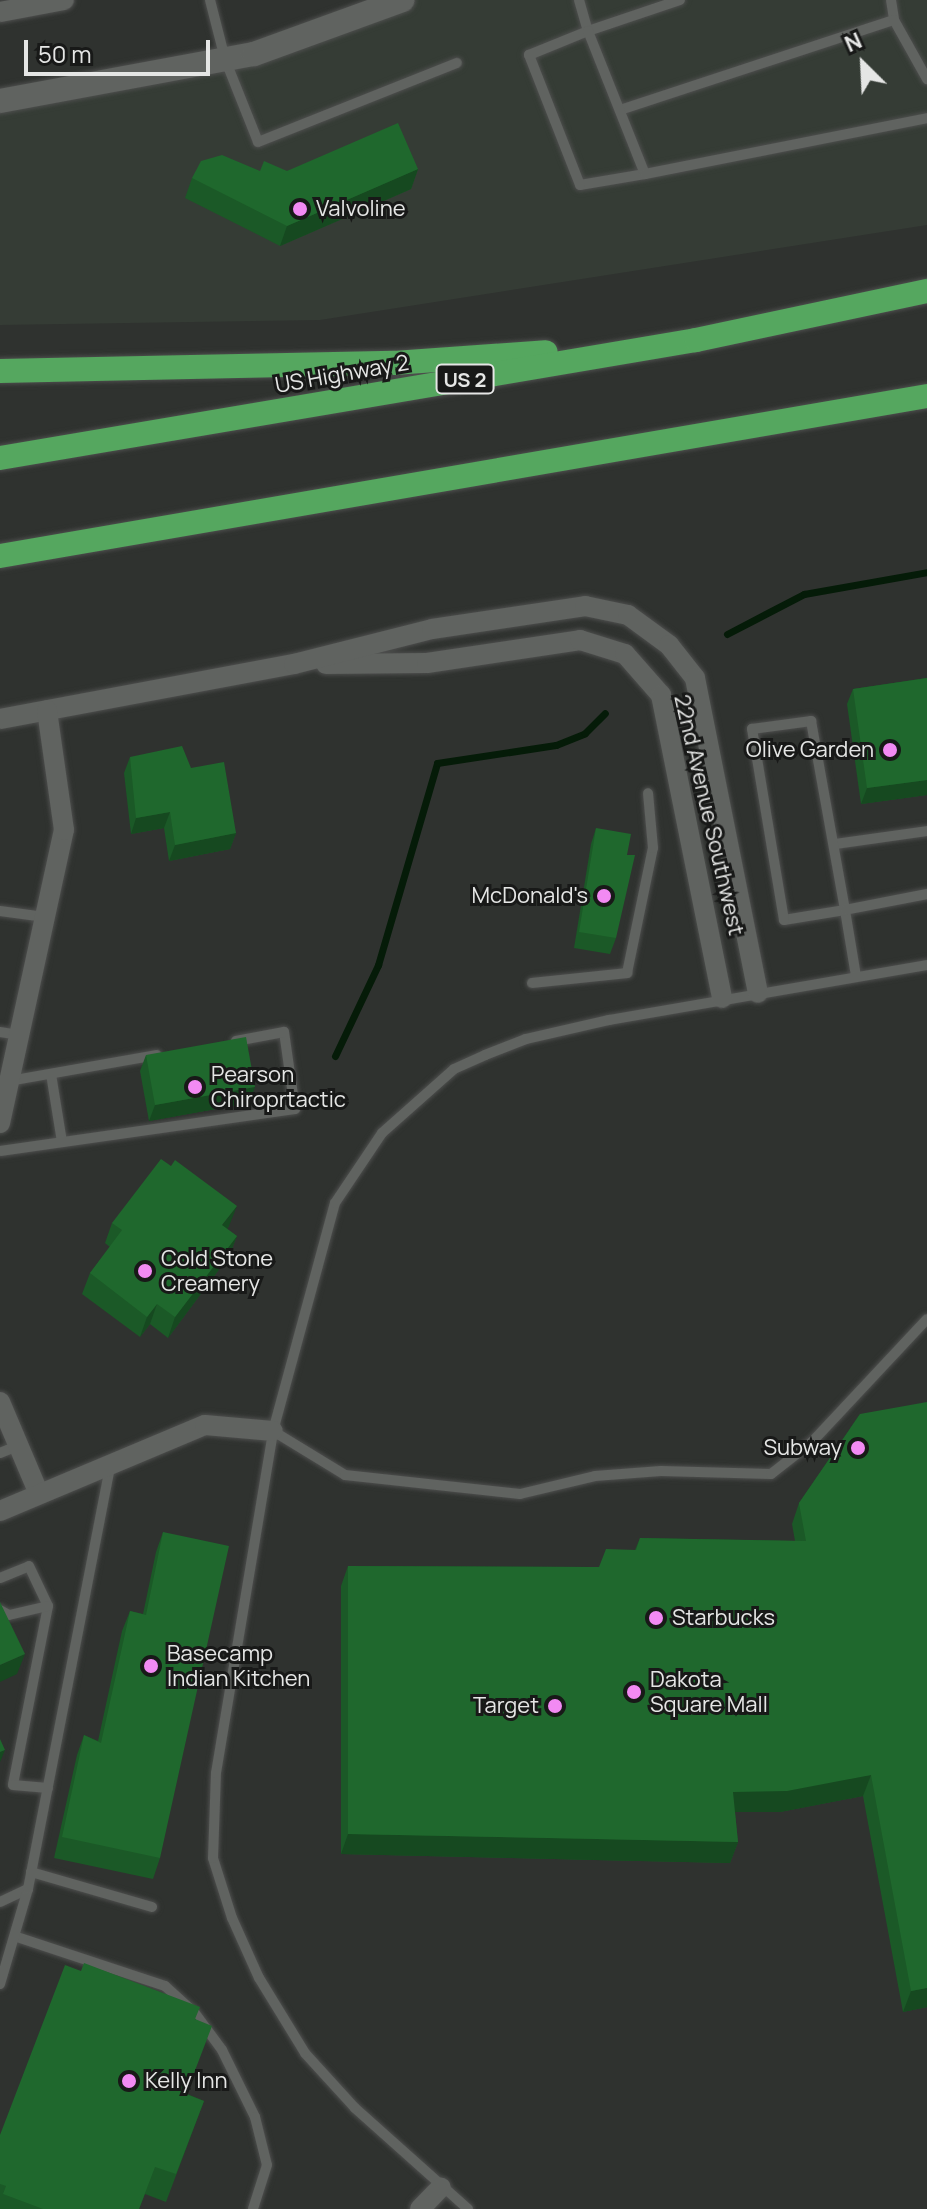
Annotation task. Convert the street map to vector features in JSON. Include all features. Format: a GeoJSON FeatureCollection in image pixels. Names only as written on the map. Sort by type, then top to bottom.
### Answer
{"type":"FeatureCollection","features":[{"type":"Feature","properties":{"kind":"highway","name":"US Highway 2"},"geometry":{"type":"LineString","coordinates":[[0,458],[696,340],[927,291]]}},
{"type":"Feature","properties":{"kind":"highway"},"geometry":{"type":"LineString","coordinates":[[0,371],[394,363],[696,340]]}},
{"type":"Feature","properties":{"kind":"highway"},"geometry":{"type":"LineString","coordinates":[[0,556],[927,396]]}},
{"type":"Feature","properties":{"kind":"street"},"geometry":{"type":"LineString","coordinates":[[0,12],[64,0]]}},
{"type":"Feature","properties":{"kind":"street"},"geometry":{"type":"LineString","coordinates":[[0,101],[254,54],[402,0]]}},
{"type":"Feature","properties":{"kind":"street","name":"22nd Avenue Southwest"},"geometry":{"type":"LineString","coordinates":[[0,719],[294,664],[432,629],[570,608],[628,615],[669,645],[695,678],[758,993]]}},
{"type":"Feature","properties":{"kind":"street","name":"22nd Avenue Southwest"},"geometry":{"type":"LineString","coordinates":[[294,664],[427,663],[580,640],[625,654],[661,695],[722,998]]}},
{"type":"Feature","properties":{"kind":"street"},"geometry":{"type":"LineString","coordinates":[[0,1123],[9,1081],[10,1034],[46,918],[64,830],[47,710]]}},
{"type":"Feature","properties":{"kind":"street"},"geometry":{"type":"LineString","coordinates":[[0,1402],[9,1449],[39,1494]]}},
{"type":"Feature","properties":{"kind":"street"},"geometry":{"type":"LineString","coordinates":[[0,1511],[205,1425],[273,1431]]}},
{"type":"Feature","properties":{"kind":"street"},"geometry":{"type":"LineString","coordinates":[[420,2209],[441,2187]]}},
{"type":"Feature","properties":{"kind":"lane"},"geometry":{"type":"LineString","coordinates":[[210,0],[225,59],[258,142],[457,63]]}},
{"type":"Feature","properties":{"kind":"lane"},"geometry":{"type":"LineString","coordinates":[[579,0],[588,31],[645,174]]}},
{"type":"Feature","properties":{"kind":"lane"},"geometry":{"type":"LineString","coordinates":[[680,0],[529,55],[580,185],[927,118]]}},
{"type":"Feature","properties":{"kind":"lane"},"geometry":{"type":"LineString","coordinates":[[891,0],[894,20],[927,79]]}},
{"type":"Feature","properties":{"kind":"lane"},"geometry":{"type":"LineString","coordinates":[[620,110],[894,20]]}},
{"type":"Feature","properties":{"kind":"lane"},"geometry":{"type":"LineString","coordinates":[[856,976],[845,910],[835,844],[811,721],[752,729],[784,920],[845,910],[927,894]]}},
{"type":"Feature","properties":{"kind":"lane"},"geometry":{"type":"LineString","coordinates":[[532,983],[627,973],[653,848],[648,793]]}},
{"type":"Feature","properties":{"kind":"lane"},"geometry":{"type":"LineString","coordinates":[[835,844],[927,831]]}},
{"type":"Feature","properties":{"kind":"lane"},"geometry":{"type":"LineString","coordinates":[[0,911],[46,918]]}},
{"type":"Feature","properties":{"kind":"lane"},"geometry":{"type":"LineString","coordinates":[[468,2209],[355,2108],[305,2053],[259,1978],[232,1918],[213,1858],[216,1773],[273,1431],[335,1203],[382,1133],[442,1079],[485,1055],[526,1039],[722,998],[927,965]]}},
{"type":"Feature","properties":{"kind":"lane"},"geometry":{"type":"LineString","coordinates":[[0,1151],[295,1109],[284,1032],[222,1043]]}},
{"type":"Feature","properties":{"kind":"lane"},"geometry":{"type":"LineString","coordinates":[[9,1081],[176,1051]]}},
{"type":"Feature","properties":{"kind":"lane"},"geometry":{"type":"LineString","coordinates":[[51,1074],[62,1142]]}},
{"type":"Feature","properties":{"kind":"lane"},"geometry":{"type":"LineString","coordinates":[[273,1431],[345,1475],[508,1493],[595,1476],[661,1471],[771,1474],[812,1442],[927,1319]]}},
{"type":"Feature","properties":{"kind":"lane"},"geometry":{"type":"LineString","coordinates":[[0,1984],[17,1937],[28,1889],[110,1466]]}},
{"type":"Feature","properties":{"kind":"lane"},"geometry":{"type":"LineString","coordinates":[[0,1578],[29,1566],[48,1606],[13,1785]]}},
{"type":"Feature","properties":{"kind":"lane"},"geometry":{"type":"LineString","coordinates":[[0,1610],[9,1615],[48,1606]]}},
{"type":"Feature","properties":{"kind":"lane"},"geometry":{"type":"LineString","coordinates":[[0,1791],[13,1785],[48,1788]]}},
{"type":"Feature","properties":{"kind":"lane"},"geometry":{"type":"LineString","coordinates":[[31,1872],[152,1907]]}},
{"type":"Feature","properties":{"kind":"lane"},"geometry":{"type":"LineString","coordinates":[[0,1902],[28,1889]]}},
{"type":"Feature","properties":{"kind":"lane"},"geometry":{"type":"LineString","coordinates":[[17,1937],[165,1986],[194,2012],[222,2050],[255,2117],[267,2165],[253,2209]]}},
{"type":"Feature","properties":{"kind":"shaded area"},"geometry":{"type":"Polygon","coordinates":[[[416,0],[927,0],[927,225],[320,320],[0,325],[0,107],[370,20],[416,0]]]}},
{"type":"Feature","properties":{"kind":"building"},"geometry":{"type":"Polygon","coordinates":[[[398,123],[418,169],[287,226],[192,178],[201,161],[222,155],[260,171],[264,161],[287,171],[398,123]]]}},
{"type":"Feature","properties":{"kind":"building","name":"Olive Garden"},"geometry":{"type":"Polygon","coordinates":[[[927,678],[927,780],[867,788],[853,689],[927,678]]]}},
{"type":"Feature","properties":{"kind":"building"},"geometry":{"type":"Polygon","coordinates":[[[182,746],[191,768],[224,762],[236,833],[175,845],[170,812],[136,818],[130,757],[182,746]]]}},
{"type":"Feature","properties":{"kind":"building","name":"McDonald's"},"geometry":{"type":"Polygon","coordinates":[[[596,828],[631,834],[627,855],[635,855],[616,938],[579,932],[596,828]]]}},
{"type":"Feature","properties":{"kind":"building","name":"Pearson Chiroprtactic"},"geometry":{"type":"Polygon","coordinates":[[[246,1037],[255,1087],[155,1105],[146,1055],[246,1037]]]}},
{"type":"Feature","properties":{"kind":"building"},"geometry":{"type":"Polygon","coordinates":[[[161,1159],[171,1166],[175,1160],[237,1206],[222,1225],[237,1236],[175,1317],[157,1304],[147,1317],[90,1273],[122,1230],[112,1223],[161,1159]]]}},
{"type":"Feature","properties":{"kind":"building","name":"Dakota Square Mall"},"geometry":{"type":"Polygon","coordinates":[[[927,1402],[927,1988],[911,1991],[871,1775],[787,1791],[733,1792],[738,1842],[348,1834],[348,1566],[599,1567],[606,1549],[636,1550],[640,1538],[806,1541],[799,1503],[860,1414],[927,1402]]]}},
{"type":"Feature","properties":{"kind":"building"},"geometry":{"type":"Polygon","coordinates":[[[163,1532],[229,1546],[160,1858],[62,1837],[84,1735],[101,1743],[130,1611],[146,1615],[163,1532]]]}},
{"type":"Feature","properties":{"kind":"building"},"geometry":{"type":"Polygon","coordinates":[[[0,1602],[25,1654],[0,1665],[0,1602]]]}},
{"type":"Feature","properties":{"kind":"building"},"geometry":{"type":"Polygon","coordinates":[[[84,1963],[200,2007],[195,2019],[212,2026],[186,2094],[204,2101],[176,2174],[155,2167],[139,2209],[43,2209],[3,2194],[6,2186],[0,2184],[0,2135],[65,1965],[81,1971],[84,1963]]]}},
{"type":"Feature","properties":{"kind":"waterway"},"geometry":{"type":"LineString","coordinates":[[727,634],[804,594],[927,572]]}},
{"type":"Feature","properties":{"kind":"waterway"},"geometry":{"type":"LineString","coordinates":[[335,1056],[378,965],[437,763],[556,745],[585,733],[605,713]]}},
{"type":"Feature","properties":{"kind":"place","name":"Valvoline"},"geometry":{"type":"Point","coordinates":[300,209]}},
{"type":"Feature","properties":{"kind":"place","name":"Olive Garden"},"geometry":{"type":"Point","coordinates":[890,750]}},
{"type":"Feature","properties":{"kind":"place","name":"McDonald's"},"geometry":{"type":"Point","coordinates":[604,896]}},
{"type":"Feature","properties":{"kind":"place","name":"Pearson Chiroprtactic"},"geometry":{"type":"Point","coordinates":[195,1087]}},
{"type":"Feature","properties":{"kind":"place","name":"Cold Stone Creamery"},"geometry":{"type":"Point","coordinates":[145,1271]}},
{"type":"Feature","properties":{"kind":"place","name":"Subway"},"geometry":{"type":"Point","coordinates":[858,1448]}},
{"type":"Feature","properties":{"kind":"place","name":"Starbucks"},"geometry":{"type":"Point","coordinates":[656,1618]}},
{"type":"Feature","properties":{"kind":"place","name":"Basecamp Indian Kitchen"},"geometry":{"type":"Point","coordinates":[151,1666]}},
{"type":"Feature","properties":{"kind":"place","name":"Dakota Square Mall"},"geometry":{"type":"Point","coordinates":[634,1692]}},
{"type":"Feature","properties":{"kind":"place","name":"Target"},"geometry":{"type":"Point","coordinates":[555,1706]}},
{"type":"Feature","properties":{"kind":"place","name":"Kelly Inn"},"geometry":{"type":"Point","coordinates":[129,2081]}}]}
